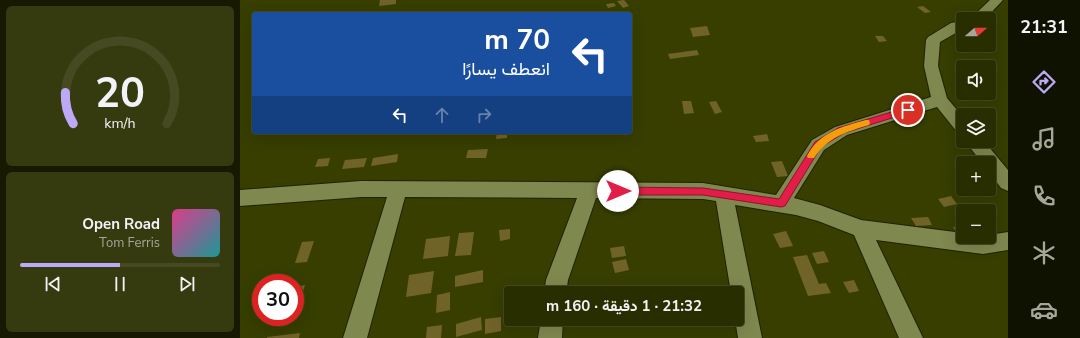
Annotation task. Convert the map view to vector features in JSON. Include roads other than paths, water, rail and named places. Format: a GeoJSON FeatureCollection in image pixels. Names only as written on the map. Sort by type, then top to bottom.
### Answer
{"type":"FeatureCollection","features":[{"type":"Feature","properties":{"kind":"street"},"geometry":{"type":"LineString","coordinates":[[984,12],[997,0]]}},
{"type":"Feature","properties":{"kind":"street"},"geometry":{"type":"LineString","coordinates":[[956,26],[933,40],[931,66],[940,100],[956,119]]}},
{"type":"Feature","properties":{"kind":"street"},"geometry":{"type":"LineString","coordinates":[[781,203],[818,145],[841,130],[940,100]]}},
{"type":"Feature","properties":{"kind":"street"},"geometry":{"type":"LineString","coordinates":[[980,148],[1008,183]]}},
{"type":"Feature","properties":{"kind":"street"},"geometry":{"type":"LineString","coordinates":[[241,200],[361,189],[703,192],[781,203],[820,213],[861,229],[983,245],[1007,243]]}},
{"type":"Feature","properties":{"kind":"street"},"geometry":{"type":"LineString","coordinates":[[355,338],[398,190]]}},
{"type":"Feature","properties":{"kind":"street"},"geometry":{"type":"LineString","coordinates":[[557,286],[557,280],[589,191]]}},
{"type":"Feature","properties":{"kind":"street"},"geometry":{"type":"LineString","coordinates":[[724,195],[750,338]]}},
{"type":"Feature","properties":{"kind":"street"},"geometry":{"type":"LineString","coordinates":[[861,229],[911,338]]}},
{"type":"Feature","properties":{"kind":"street"},"geometry":{"type":"LineString","coordinates":[[550,338],[551,326]]}}]}
